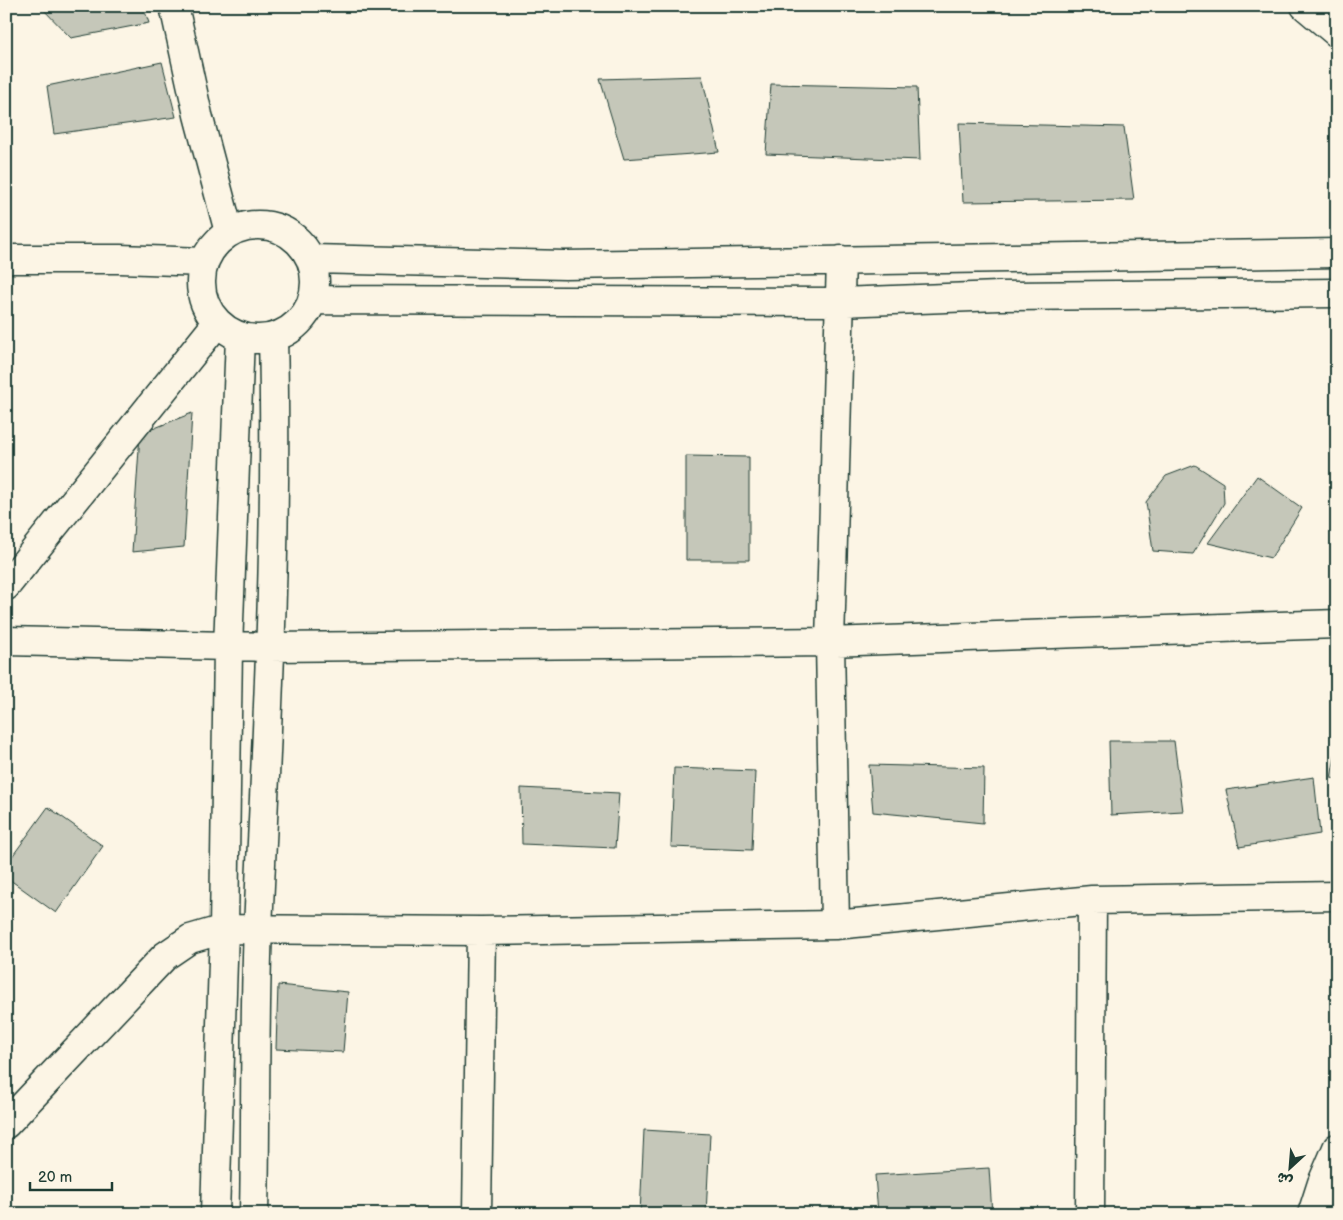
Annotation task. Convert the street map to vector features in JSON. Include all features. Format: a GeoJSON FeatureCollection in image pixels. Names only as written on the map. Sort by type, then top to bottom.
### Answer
{"type":"FeatureCollection","features":[{"type":"Feature","properties":{"kind":"street"},"geometry":{"type":"LineString","coordinates":[[174,6],[198,115],[229,232]]}},
{"type":"Feature","properties":{"kind":"street"},"geometry":{"type":"LineString","coordinates":[[1306,6],[1337,33]]}},
{"type":"Feature","properties":{"kind":"street"},"geometry":{"type":"LineString","coordinates":[[266,225],[276,228],[285,231],[300,243],[311,259],[316,279],[314,300],[305,317],[291,330],[273,338],[253,340],[240,337],[217,323],[205,305],[200,284],[204,262],[214,245],[229,232],[247,226],[266,225]]}},
{"type":"Feature","properties":{"kind":"street"},"geometry":{"type":"LineString","coordinates":[[311,259],[565,264],[1337,253]]}},
{"type":"Feature","properties":{"kind":"street"},"geometry":{"type":"LineString","coordinates":[[6,259],[120,259],[204,262]]}},
{"type":"Feature","properties":{"kind":"street"},"geometry":{"type":"LineString","coordinates":[[836,925],[830,642],[842,260]]}},
{"type":"Feature","properties":{"kind":"street"},"geometry":{"type":"LineString","coordinates":[[563,300],[565,264]]}},
{"type":"Feature","properties":{"kind":"street"},"geometry":{"type":"LineString","coordinates":[[314,300],[840,302],[999,296],[1337,293]]}},
{"type":"Feature","properties":{"kind":"street"},"geometry":{"type":"LineString","coordinates":[[6,586],[217,323]]}},
{"type":"Feature","properties":{"kind":"street"},"geometry":{"type":"LineString","coordinates":[[215,1214],[224,929],[228,647],[240,337]]}},
{"type":"Feature","properties":{"kind":"street"},"geometry":{"type":"LineString","coordinates":[[254,1214],[258,930],[263,836],[275,420],[273,338]]}},
{"type":"Feature","properties":{"kind":"street"},"geometry":{"type":"LineString","coordinates":[[6,641],[228,647],[830,642],[1337,624]]}},
{"type":"Feature","properties":{"kind":"street"},"geometry":{"type":"LineString","coordinates":[[6,1124],[165,956],[190,939],[224,929],[481,931],[836,925],[1092,900],[1337,896]]}},
{"type":"Feature","properties":{"kind":"street"},"geometry":{"type":"LineString","coordinates":[[1090,1214],[1092,900]]}},
{"type":"Feature","properties":{"kind":"street"},"geometry":{"type":"LineString","coordinates":[[477,1214],[481,931]]}},
{"type":"Feature","properties":{"kind":"street"},"geometry":{"type":"LineString","coordinates":[[1312,1214],[1337,1148]]}},
{"type":"Feature","properties":{"kind":"building"},"geometry":{"type":"Polygon","coordinates":[[[40,6],[143,6],[149,23],[71,38],[40,6]]]}},
{"type":"Feature","properties":{"kind":"building"},"geometry":{"type":"Polygon","coordinates":[[[162,62],[176,117],[54,134],[47,86],[162,62]]]}},
{"type":"Feature","properties":{"kind":"building"},"geometry":{"type":"Polygon","coordinates":[[[702,76],[719,152],[624,159],[600,79],[702,76]]]}},
{"type":"Feature","properties":{"kind":"building"},"geometry":{"type":"Polygon","coordinates":[[[771,84],[917,87],[920,160],[766,154],[771,84]]]}},
{"type":"Feature","properties":{"kind":"building"},"geometry":{"type":"Polygon","coordinates":[[[959,123],[1124,127],[1134,200],[963,202],[959,123]]]}},
{"type":"Feature","properties":{"kind":"building"},"geometry":{"type":"Polygon","coordinates":[[[192,413],[184,547],[132,552],[140,434],[192,413]]]}},
{"type":"Feature","properties":{"kind":"building"},"geometry":{"type":"Polygon","coordinates":[[[686,456],[749,457],[749,560],[686,560],[686,456]]]}},
{"type":"Feature","properties":{"kind":"building"},"geometry":{"type":"Polygon","coordinates":[[[1195,465],[1223,483],[1224,503],[1193,554],[1153,551],[1146,502],[1166,476],[1195,465]]]}},
{"type":"Feature","properties":{"kind":"building"},"geometry":{"type":"Polygon","coordinates":[[[1257,476],[1302,508],[1271,558],[1208,543],[1257,476]]]}},
{"type":"Feature","properties":{"kind":"building"},"geometry":{"type":"Polygon","coordinates":[[[1109,741],[1174,741],[1183,811],[1111,815],[1109,741]]]}},
{"type":"Feature","properties":{"kind":"building"},"geometry":{"type":"Polygon","coordinates":[[[1337,745],[1337,779],[1331,778],[1337,745]]]}},
{"type":"Feature","properties":{"kind":"building"},"geometry":{"type":"Polygon","coordinates":[[[869,765],[984,768],[983,823],[873,812],[869,765]]]}},
{"type":"Feature","properties":{"kind":"building"},"geometry":{"type":"Polygon","coordinates":[[[674,768],[755,771],[752,850],[671,847],[674,768]]]}},
{"type":"Feature","properties":{"kind":"building"},"geometry":{"type":"Polygon","coordinates":[[[1314,777],[1320,834],[1239,847],[1226,790],[1314,777]]]}},
{"type":"Feature","properties":{"kind":"building"},"geometry":{"type":"Polygon","coordinates":[[[521,788],[619,793],[615,848],[522,844],[521,788]]]}},
{"type":"Feature","properties":{"kind":"building"},"geometry":{"type":"Polygon","coordinates":[[[48,807],[103,846],[56,913],[6,877],[6,865],[48,807]]]}},
{"type":"Feature","properties":{"kind":"building"},"geometry":{"type":"Polygon","coordinates":[[[278,985],[348,992],[343,1052],[276,1049],[278,985]]]}},
{"type":"Feature","properties":{"kind":"building"},"geometry":{"type":"Polygon","coordinates":[[[644,1130],[710,1134],[706,1214],[640,1214],[644,1130]]]}},
{"type":"Feature","properties":{"kind":"building"},"geometry":{"type":"Polygon","coordinates":[[[989,1168],[992,1214],[878,1214],[875,1175],[989,1168]]]}}]}
